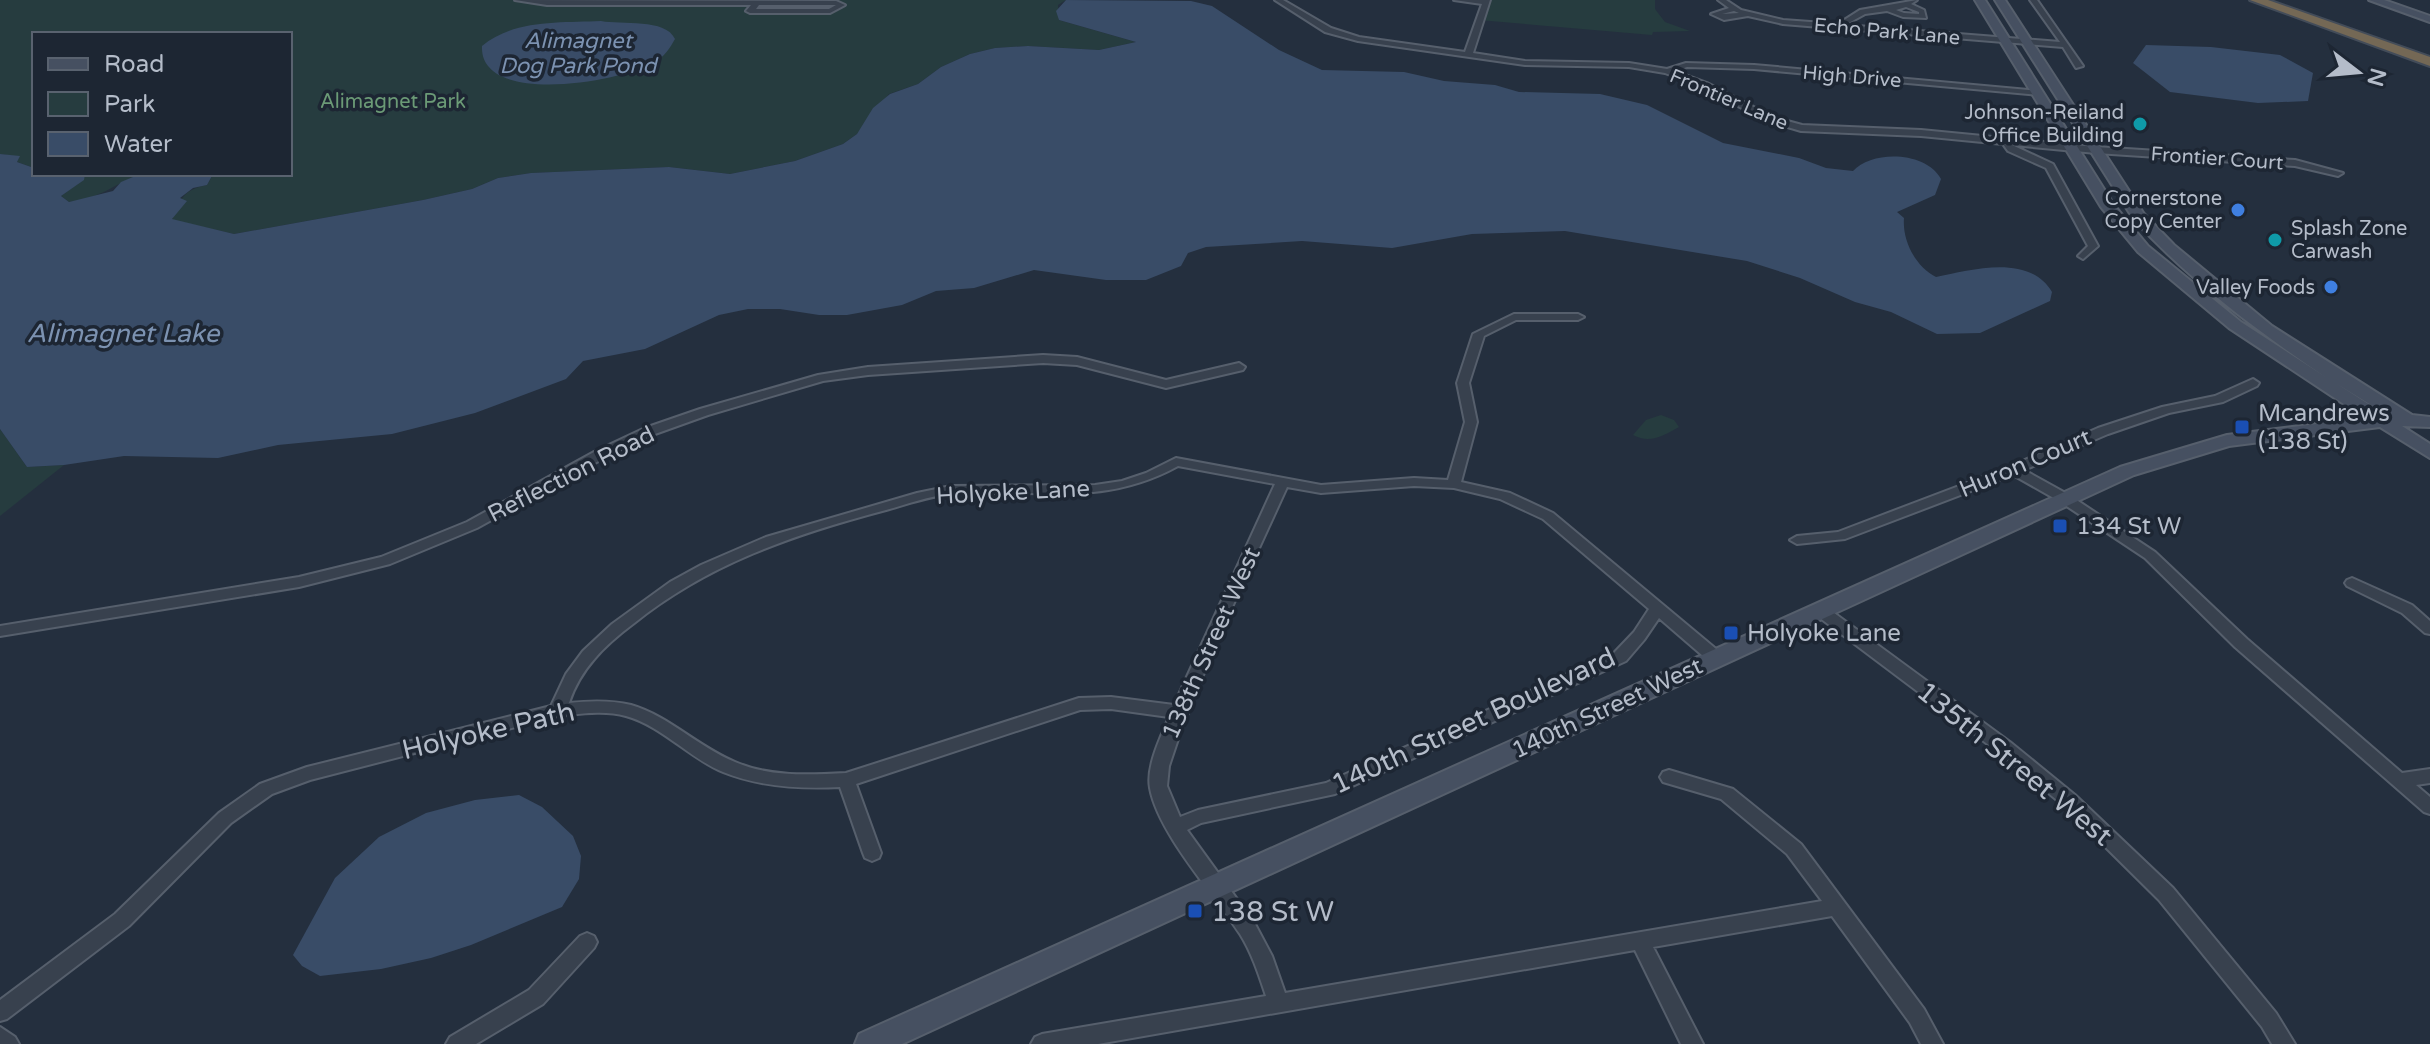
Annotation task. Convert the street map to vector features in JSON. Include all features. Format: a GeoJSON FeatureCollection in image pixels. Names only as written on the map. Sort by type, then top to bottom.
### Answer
{"type":"FeatureCollection","features":[{"type":"Feature","properties":{"kind":"highway"},"geometry":{"type":"LineString","coordinates":[[2256,0],[2430,62]]}},
{"type":"Feature","properties":{"kind":"highway"},"geometry":{"type":"LineString","coordinates":[[2288,0],[2430,49]]}},
{"type":"Feature","properties":{"kind":"main road"},"geometry":{"type":"LineString","coordinates":[[1980,0],[2123,227],[2161,266],[2235,325],[2430,452]]}},
{"type":"Feature","properties":{"kind":"main road"},"geometry":{"type":"LineString","coordinates":[[2000,0],[2139,217],[2187,268],[2288,344],[2430,433]]}},
{"type":"Feature","properties":{"kind":"main road"},"geometry":{"type":"LineString","coordinates":[[2374,0],[2430,19]]}},
{"type":"Feature","properties":{"kind":"main road"},"geometry":{"type":"LineString","coordinates":[[2408,420],[2418,409],[2430,406]]}},
{"type":"Feature","properties":{"kind":"main road","name":"140th Street West"},"geometry":{"type":"LineString","coordinates":[[870,1044],[2127,471],[2227,441],[2382,422],[2430,422]]}},
{"type":"Feature","properties":{"kind":"street"},"geometry":{"type":"LineString","coordinates":[[518,0],[547,3],[757,3],[842,5],[830,11],[750,11],[757,3]]}},
{"type":"Feature","properties":{"kind":"street","name":"Frontier Lane"},"geometry":{"type":"LineString","coordinates":[[1278,0],[1342,36],[1525,63],[1629,65],[1667,71],[1704,85],[1770,119],[1801,128],[1921,133],[2096,150]]}},
{"type":"Feature","properties":{"kind":"street"},"geometry":{"type":"LineString","coordinates":[[1457,0],[1487,1],[1468,56]]}},
{"type":"Feature","properties":{"kind":"street","name":"Echo Park Lane"},"geometry":{"type":"LineString","coordinates":[[1721,0],[1747,14],[1783,22],[2066,45]]}},
{"type":"Feature","properties":{"kind":"street"},"geometry":{"type":"LineString","coordinates":[[2033,0],[2079,66]]}},
{"type":"Feature","properties":{"kind":"street"},"geometry":{"type":"LineString","coordinates":[[1841,27],[1842,23],[1863,12],[1910,2],[1922,11],[1923,16],[1903,15],[1888,9]]}},
{"type":"Feature","properties":{"kind":"street","name":"Echo Park Lane"},"geometry":{"type":"LineString","coordinates":[[1733,9],[1715,14],[1724,18],[1747,14]]}},
{"type":"Feature","properties":{"kind":"street","name":"High Drive"},"geometry":{"type":"LineString","coordinates":[[1667,71],[1686,65],[1754,67],[2039,93]]}},
{"type":"Feature","properties":{"kind":"street"},"geometry":{"type":"LineString","coordinates":[[2006,141],[2011,149],[2050,166],[2093,246],[2083,256]]}},
{"type":"Feature","properties":{"kind":"street","name":"Frontier Court"},"geometry":{"type":"LineString","coordinates":[[2096,150],[2295,163],[2338,173]]}},
{"type":"Feature","properties":{"kind":"street"},"geometry":{"type":"LineString","coordinates":[[1454,484],[1471,422],[1463,383],[1479,334],[1514,317],[1578,317]]}},
{"type":"Feature","properties":{"kind":"street","name":"Reflection Road"},"geometry":{"type":"LineString","coordinates":[[0,631],[299,582],[385,561],[472,525],[599,455],[650,431],[822,378],[868,371],[1043,359],[1077,361],[1166,384],[1239,367]]}},
{"type":"Feature","properties":{"kind":"street","name":"Huron Court"},"geometry":{"type":"LineString","coordinates":[[1797,540],[1840,536],[2014,470],[2103,431],[2166,410],[2219,399],[2253,383]]}},
{"type":"Feature","properties":{"kind":"street","name":"Holyoke Lane"},"geometry":{"type":"LineString","coordinates":[[558,710],[566,682],[583,658],[652,598],[712,563],[809,526],[946,491],[1060,491],[1127,483],[1153,478],[1176,462],[1321,489],[1414,482],[1454,484],[1505,496],[1548,516],[1716,658]]}},
{"type":"Feature","properties":{"kind":"street"},"geometry":{"type":"LineString","coordinates":[[2014,470],[2064,498],[2150,555],[2241,643],[2430,807]]}},
{"type":"Feature","properties":{"kind":"street","name":"138th Street West"},"geometry":{"type":"LineString","coordinates":[[1279,1003],[1250,933],[1177,826],[1157,783],[1162,754],[1178,712],[1282,483]]}},
{"type":"Feature","properties":{"kind":"street"},"geometry":{"type":"LineString","coordinates":[[2352,583],[2407,609],[2430,629]]}},
{"type":"Feature","properties":{"kind":"street","name":"140th Street Boulevard"},"geometry":{"type":"LineString","coordinates":[[1177,826],[1198,817],[1329,789],[1620,657],[1639,636],[1657,608]]}},
{"type":"Feature","properties":{"kind":"street","name":"135th Street West"},"geometry":{"type":"LineString","coordinates":[[1821,611],[2004,747],[2069,800],[2166,894],[2269,1020],[2284,1044]]}},
{"type":"Feature","properties":{"kind":"street"},"geometry":{"type":"LineString","coordinates":[[2221,646],[2241,643]]}},
{"type":"Feature","properties":{"kind":"street","name":"Holyoke Path"},"geometry":{"type":"LineString","coordinates":[[0,1012],[122,920],[225,818],[266,789],[307,774],[558,710],[593,707],[636,713],[730,767],[769,778],[846,780],[1079,704],[1111,703],[1178,712]]}},
{"type":"Feature","properties":{"kind":"street"},"geometry":{"type":"LineString","coordinates":[[2400,780],[2430,776]]}},
{"type":"Feature","properties":{"kind":"street"},"geometry":{"type":"LineString","coordinates":[[1669,777],[1727,794],[1794,849],[1917,1016],[1932,1044]]}},
{"type":"Feature","properties":{"kind":"street"},"geometry":{"type":"LineString","coordinates":[[846,780],[872,853]]}},
{"type":"Feature","properties":{"kind":"street"},"geometry":{"type":"LineString","coordinates":[[1042,1044],[1837,907]]}},
{"type":"Feature","properties":{"kind":"street"},"geometry":{"type":"LineString","coordinates":[[1640,941],[1692,1044]]}},
{"type":"Feature","properties":{"kind":"street"},"geometry":{"type":"LineString","coordinates":[[457,1044],[536,997],[587,942]]}},
{"type":"Feature","properties":{"kind":"street"},"geometry":{"type":"LineString","coordinates":[[0,1037],[8,1044]]}},
{"type":"Feature","properties":{"kind":"green space","name":"Alimagnet Park"},"geometry":{"type":"Polygon","coordinates":[[[0,0],[1066,0],[1058,5],[1059,20],[1136,42],[1099,50],[1028,46],[995,48],[970,54],[941,67],[918,84],[889,94],[857,134],[843,144],[795,161],[730,174],[669,167],[531,173],[498,178],[472,189],[423,200],[234,234],[172,220],[184,196],[193,189],[207,185],[212,176],[292,176],[292,32],[32,32],[32,167],[17,162],[19,157],[0,154],[0,0]]]}},
{"type":"Feature","properties":{"kind":"green space"},"geometry":{"type":"Polygon","coordinates":[[[1487,0],[1655,0],[1655,9],[1665,22],[1690,31],[1653,32],[1652,35],[1479,20],[1487,0]]]}},
{"type":"Feature","properties":{"kind":"green space"},"geometry":{"type":"Polygon","coordinates":[[[84,176],[136,176],[90,197],[69,202],[61,196],[83,180],[84,176]]]}},
{"type":"Feature","properties":{"kind":"green space"},"geometry":{"type":"Polygon","coordinates":[[[1661,415],[1674,420],[1679,427],[1651,439],[1633,435],[1646,420],[1661,415]]]}},
{"type":"Feature","properties":{"kind":"green space"},"geometry":{"type":"Polygon","coordinates":[[[0,429],[27,467],[64,465],[0,516],[0,429]]]}},
{"type":"Feature","properties":{"kind":"water","name":"Alimagnet Lake"},"geometry":{"type":"Polygon","coordinates":[[[1066,0],[1191,1],[1212,6],[1279,50],[1322,70],[1404,72],[1444,81],[1495,85],[1519,92],[1600,94],[1647,105],[1723,143],[1799,158],[1826,168],[1853,171],[1873,159],[1912,159],[1924,163],[1941,179],[1935,195],[1897,212],[1904,218],[1905,236],[1922,267],[1936,277],[1982,268],[2014,268],[2042,280],[2052,292],[2050,301],[1980,333],[1937,334],[1891,312],[1855,302],[1800,278],[1747,261],[1565,231],[1472,234],[1392,248],[1302,241],[1206,247],[1188,253],[1181,266],[1146,280],[1106,280],[1034,270],[974,288],[936,291],[902,305],[847,315],[748,309],[719,315],[645,349],[583,361],[566,379],[475,413],[392,434],[278,445],[218,458],[124,456],[27,467],[0,429],[0,154],[20,156],[17,162],[32,167],[32,176],[85,176],[84,180],[61,196],[69,202],[113,191],[121,182],[135,176],[212,176],[207,185],[193,188],[180,198],[187,201],[172,219],[234,234],[423,200],[472,189],[498,178],[531,173],[669,167],[730,174],[795,161],[843,144],[857,134],[873,108],[890,94],[918,84],[941,67],[970,54],[995,48],[1028,46],[1099,50],[1136,42],[1059,20],[1056,11],[1066,0]]]}},
{"type":"Feature","properties":{"kind":"water","name":"Alimagnet Dog Park Pond"},"geometry":{"type":"Polygon","coordinates":[[[601,21],[653,25],[670,32],[675,39],[655,62],[614,77],[585,82],[527,83],[503,77],[487,65],[482,46],[508,31],[538,24],[601,21]]]}},
{"type":"Feature","properties":{"kind":"water"},"geometry":{"type":"Polygon","coordinates":[[[2146,45],[2211,47],[2280,55],[2313,73],[2308,101],[2258,103],[2170,92],[2133,63],[2146,45]]]}},
{"type":"Feature","properties":{"kind":"water"},"geometry":{"type":"Polygon","coordinates":[[[519,795],[542,807],[573,836],[581,856],[579,879],[562,907],[471,945],[381,969],[320,976],[302,966],[293,955],[335,878],[379,837],[426,813],[475,800],[519,795]]]}},
{"type":"Feature","properties":{"kind":"place","name":"Johnson-Reiland Office Building"},"geometry":{"type":"Point","coordinates":[2140,124]}},
{"type":"Feature","properties":{"kind":"place","name":"Cornerstone Copy Center"},"geometry":{"type":"Point","coordinates":[2238,210]}},
{"type":"Feature","properties":{"kind":"place","name":"Splash Zone Carwash"},"geometry":{"type":"Point","coordinates":[2275,240]}},
{"type":"Feature","properties":{"kind":"place","name":"Valley Foods"},"geometry":{"type":"Point","coordinates":[2331,287]}},
{"type":"Feature","properties":{"kind":"place","name":"Mcandrews (138 St)"},"geometry":{"type":"Point","coordinates":[2242,427]}},
{"type":"Feature","properties":{"kind":"place","name":"134 St W"},"geometry":{"type":"Point","coordinates":[2060,526]}},
{"type":"Feature","properties":{"kind":"place","name":"Holyoke Lane"},"geometry":{"type":"Point","coordinates":[1731,633]}},
{"type":"Feature","properties":{"kind":"place","name":"138 St W"},"geometry":{"type":"Point","coordinates":[1195,911]}}]}
